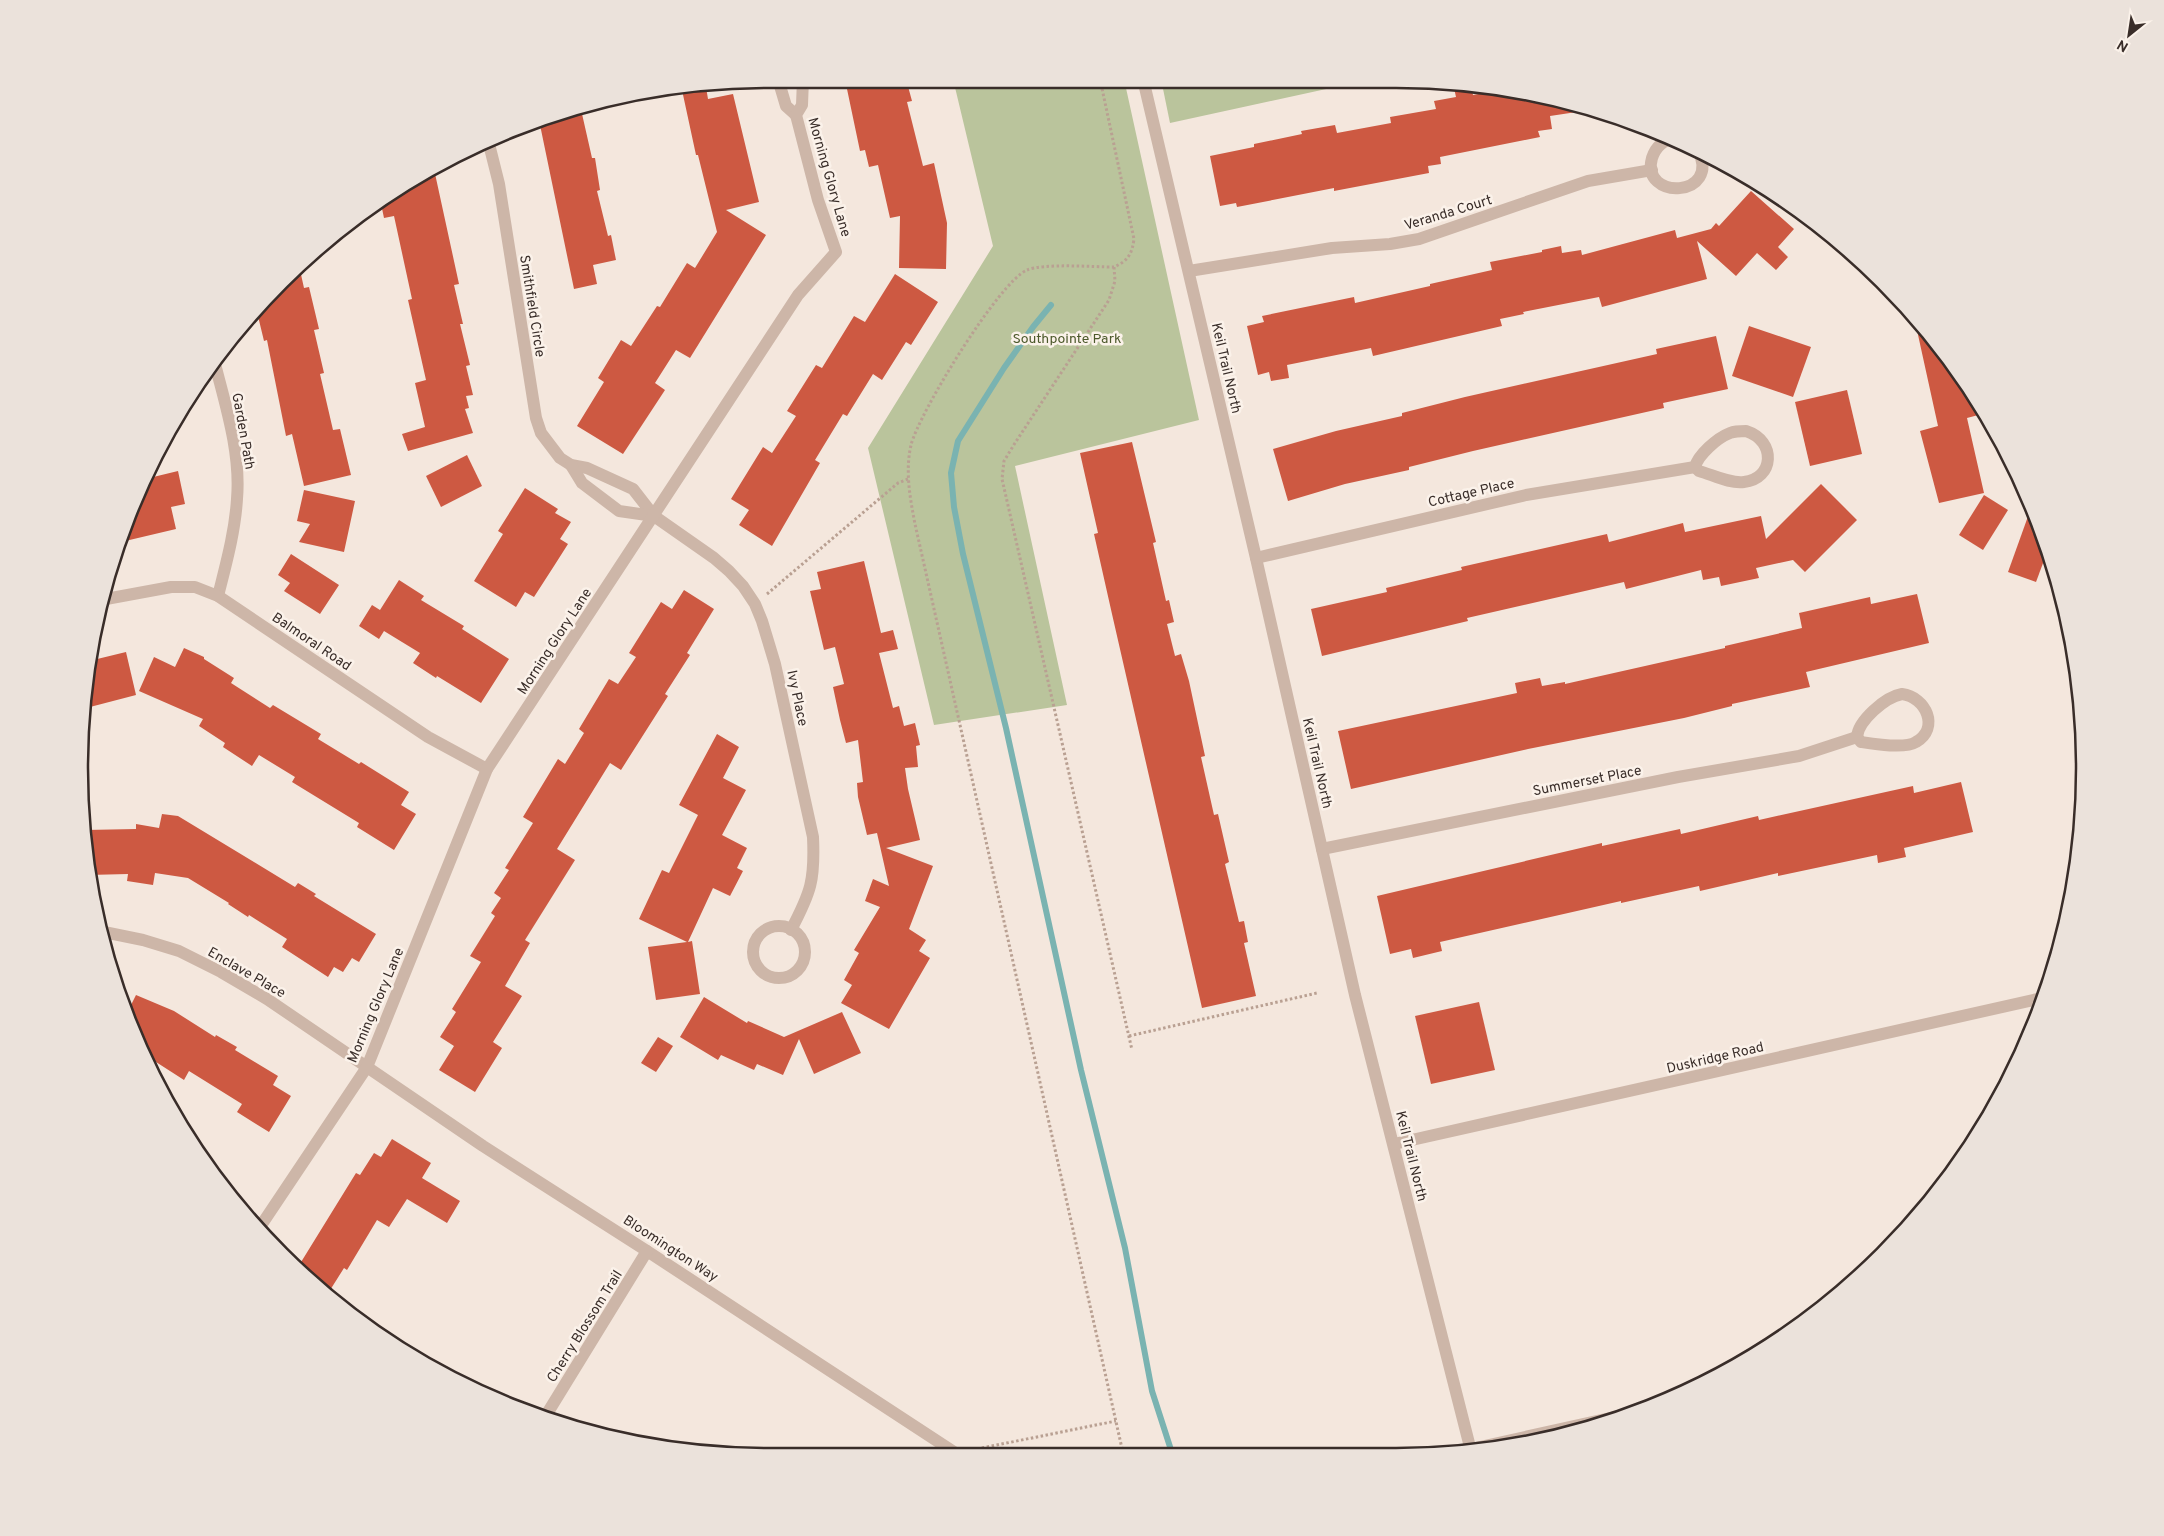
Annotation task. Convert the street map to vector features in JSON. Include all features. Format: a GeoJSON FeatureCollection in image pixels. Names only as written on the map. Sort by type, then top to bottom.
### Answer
{"type":"FeatureCollection","features":[{"type":"Feature","properties":{"kind":"street"},"geometry":{"type":"LineString","coordinates":[[781,88],[786,106],[796,115]]}},
{"type":"Feature","properties":{"kind":"street","name":"Morning Glory Lane"},"geometry":{"type":"LineString","coordinates":[[262,1224],[368,1067],[487,769],[798,295],[836,252],[818,200],[796,115],[802,105],[803,88]]}},
{"type":"Feature","properties":{"kind":"street","name":"Keil Trail North"},"geometry":{"type":"LineString","coordinates":[[1145,88],[1256,558],[1355,996],[1470,1444]]}},
{"type":"Feature","properties":{"kind":"street"},"geometry":{"type":"LineString","coordinates":[[1664,143],[1659,145],[1651,161],[1652,170],[1660,183],[1668,188],[1675,190],[1691,186],[1701,173],[1703,165],[1701,160]]}},
{"type":"Feature","properties":{"kind":"street","name":"Smithfield Circle"},"geometry":{"type":"LineString","coordinates":[[490,147],[499,184],[536,418],[541,433],[560,458],[571,465],[587,468],[633,490],[654,516]]}},
{"type":"Feature","properties":{"kind":"street","name":"Veranda Court"},"geometry":{"type":"LineString","coordinates":[[1189,271],[1322,250],[1390,244],[1419,239],[1588,181],[1652,170]]}},
{"type":"Feature","properties":{"kind":"street","name":"Garden Path"},"geometry":{"type":"LineString","coordinates":[[216,370],[237,469],[238,497],[235,524],[218,596]]}},
{"type":"Feature","properties":{"kind":"street"},"geometry":{"type":"LineString","coordinates":[[1746,431],[1754,434],[1765,444],[1768,452],[1765,469],[1753,480],[1745,482],[1730,481],[1699,471],[1694,467],[1696,461],[1716,442],[1730,433],[1746,431]]}},
{"type":"Feature","properties":{"kind":"street","name":"Smithfield Circle"},"geometry":{"type":"LineString","coordinates":[[571,465],[582,483],[619,511],[654,516]]}},
{"type":"Feature","properties":{"kind":"street","name":"Cottage Place"},"geometry":{"type":"LineString","coordinates":[[1256,558],[1526,494],[1694,467]]}},
{"type":"Feature","properties":{"kind":"street","name":"Ivy Place"},"geometry":{"type":"LineString","coordinates":[[654,516],[714,558],[743,586],[755,604],[762,621],[775,664],[813,837],[812,887],[791,930]]}},
{"type":"Feature","properties":{"kind":"street","name":"Balmoral Road"},"geometry":{"type":"LineString","coordinates":[[110,598],[171,587],[195,588],[218,596],[428,737],[487,769]]}},
{"type":"Feature","properties":{"kind":"street"},"geometry":{"type":"LineString","coordinates":[[1909,695],[1917,699],[1926,711],[1927,729],[1916,742],[1908,745],[1869,743],[1861,742],[1857,737],[1857,731],[1880,704],[1894,696],[1909,695]]}},
{"type":"Feature","properties":{"kind":"street","name":"Summerset Place"},"geometry":{"type":"LineString","coordinates":[[1322,849],[1658,781],[1799,756],[1857,737]]}},
{"type":"Feature","properties":{"kind":"street"},"geometry":{"type":"LineString","coordinates":[[783,927],[791,930],[802,941],[804,957],[802,964],[797,971],[783,978],[767,976],[756,964],[753,956],[756,940],[767,929],[783,927]]}},
{"type":"Feature","properties":{"kind":"street","name":"Enclave Place"},"geometry":{"type":"LineString","coordinates":[[109,934],[143,940],[179,951],[221,972],[267,999],[368,1067]]}},
{"type":"Feature","properties":{"kind":"street","name":"Duskridge Road"},"geometry":{"type":"LineString","coordinates":[[1394,1144],[2035,999]]}},
{"type":"Feature","properties":{"kind":"street","name":"Bloomington Way"},"geometry":{"type":"LineString","coordinates":[[368,1067],[483,1146],[648,1251],[948,1448]]}},
{"type":"Feature","properties":{"kind":"street","name":"Cherry Blossom Trail"},"geometry":{"type":"LineString","coordinates":[[548,1412],[648,1251]]}},
{"type":"Feature","properties":{"kind":"path"},"geometry":{"type":"LineString","coordinates":[[1102,88],[1134,238],[1129,257],[1114,267],[1032,269],[1018,275],[992,306],[926,407],[911,445],[908,478],[915,524],[1122,1448]]}},
{"type":"Feature","properties":{"kind":"path"},"geometry":{"type":"LineString","coordinates":[[1114,267],[1115,281],[1109,300],[1004,461],[1002,479],[1132,1050]]}},
{"type":"Feature","properties":{"kind":"path"},"geometry":{"type":"LineString","coordinates":[[755,604],[898,483],[908,478]]}},
{"type":"Feature","properties":{"kind":"path"},"geometry":{"type":"LineString","coordinates":[[1129,1036],[1317,994]]}},
{"type":"Feature","properties":{"kind":"path"},"geometry":{"type":"LineString","coordinates":[[985,1448],[1116,1420]]}},
{"type":"Feature","properties":{"kind":"green space","name":"Southpointe Park"},"geometry":{"type":"Polygon","coordinates":[[[955,88],[1126,88],[1199,420],[1015,466],[1067,705],[934,725],[868,448],[993,246],[955,88]]]}},
{"type":"Feature","properties":{"kind":"green space"},"geometry":{"type":"Polygon","coordinates":[[[1163,88],[1331,88],[1170,123],[1163,88]]]}},
{"type":"Feature","properties":{"kind":"building"},"geometry":{"type":"Polygon","coordinates":[[[908,88],[912,101],[907,102],[923,166],[934,163],[947,223],[946,269],[899,268],[900,216],[890,218],[878,165],[869,167],[865,150],[860,151],[847,89],[908,88]]]}},
{"type":"Feature","properties":{"kind":"building"},"geometry":{"type":"Polygon","coordinates":[[[707,90],[708,99],[733,94],[759,202],[726,210],[766,235],[690,358],[676,350],[655,383],[665,390],[623,454],[577,426],[604,382],[598,378],[621,340],[631,346],[657,306],[660,307],[687,263],[695,268],[717,232],[698,155],[696,155],[683,93],[707,90]]]}},
{"type":"Feature","properties":{"kind":"building"},"geometry":{"type":"Polygon","coordinates":[[[1454,90],[1472,92],[1473,95],[1485,93],[1576,112],[1550,116],[1552,129],[1538,131],[1540,137],[1440,157],[1441,164],[1428,166],[1429,173],[1334,191],[1334,188],[1237,207],[1236,203],[1220,206],[1210,156],[1302,134],[1301,131],[1335,125],[1337,133],[1391,123],[1390,117],[1436,109],[1434,101],[1456,97],[1454,90]]]}},
{"type":"Feature","properties":{"kind":"building"},"geometry":{"type":"Polygon","coordinates":[[[582,114],[592,158],[595,158],[600,190],[597,191],[608,236],[611,235],[616,260],[593,265],[597,284],[574,289],[540,127],[582,114]]]}},
{"type":"Feature","properties":{"kind":"building"},"geometry":{"type":"Polygon","coordinates":[[[435,175],[459,284],[454,285],[463,324],[460,324],[470,365],[466,366],[473,395],[466,396],[469,408],[465,409],[473,433],[408,451],[402,434],[425,427],[415,383],[426,380],[408,300],[412,299],[394,216],[384,218],[382,208],[435,175]]]}},
{"type":"Feature","properties":{"kind":"building"},"geometry":{"type":"Polygon","coordinates":[[[1751,191],[1794,229],[1778,247],[1788,257],[1776,270],[1757,253],[1736,276],[1697,241],[1707,279],[1602,307],[1599,297],[1523,312],[1524,314],[1500,319],[1502,326],[1373,356],[1371,348],[1287,365],[1289,378],[1271,381],[1269,372],[1258,375],[1247,326],[1264,322],[1262,316],[1354,297],[1355,303],[1430,286],[1430,284],[1492,270],[1490,262],[1542,252],[1542,250],[1561,246],[1562,253],[1581,250],[1582,255],[1675,230],[1677,238],[1711,229],[1716,223],[1719,226],[1751,191]]]}},
{"type":"Feature","properties":{"kind":"building"},"geometry":{"type":"Polygon","coordinates":[[[301,274],[304,288],[309,287],[319,329],[314,330],[324,373],[320,374],[333,430],[340,429],[351,475],[304,486],[292,434],[286,436],[267,340],[264,341],[258,317],[301,274]]]}},
{"type":"Feature","properties":{"kind":"building"},"geometry":{"type":"Polygon","coordinates":[[[895,274],[938,302],[911,345],[906,342],[882,380],[873,374],[847,416],[843,414],[815,460],[820,463],[772,546],[739,525],[749,510],[731,499],[763,447],[772,453],[796,416],[787,411],[816,365],[822,368],[854,316],[865,322],[895,274]]]}},
{"type":"Feature","properties":{"kind":"building"},"geometry":{"type":"Polygon","coordinates":[[[1749,326],[1811,347],[1793,397],[1732,376],[1749,326]]]}},
{"type":"Feature","properties":{"kind":"building"},"geometry":{"type":"Polygon","coordinates":[[[1917,330],[1962,390],[1977,415],[1967,418],[1984,493],[1939,503],[1920,431],[1938,426],[1917,330]]]}},
{"type":"Feature","properties":{"kind":"building"},"geometry":{"type":"Polygon","coordinates":[[[1716,336],[1728,389],[1663,403],[1664,408],[1409,467],[1409,470],[1345,484],[1288,501],[1273,449],[1336,431],[1402,416],[1402,413],[1657,354],[1656,349],[1716,336]]]}},
{"type":"Feature","properties":{"kind":"building"},"geometry":{"type":"Polygon","coordinates":[[[1847,390],[1862,454],[1810,466],[1795,402],[1847,390]]]}},
{"type":"Feature","properties":{"kind":"building"},"geometry":{"type":"Polygon","coordinates":[[[1132,442],[1156,542],[1153,543],[1166,601],[1169,600],[1174,622],[1167,624],[1175,656],[1181,654],[1189,681],[1205,756],[1201,757],[1214,815],[1218,814],[1229,862],[1225,864],[1239,922],[1244,921],[1248,942],[1244,943],[1256,996],[1202,1008],[1094,534],[1098,533],[1080,453],[1132,442]]]}},
{"type":"Feature","properties":{"kind":"building"},"geometry":{"type":"Polygon","coordinates":[[[467,455],[482,486],[441,507],[426,476],[467,455]]]}},
{"type":"Feature","properties":{"kind":"building"},"geometry":{"type":"Polygon","coordinates":[[[178,471],[185,504],[171,507],[176,529],[127,541],[139,508],[153,477],[178,471]]]}},
{"type":"Feature","properties":{"kind":"building"},"geometry":{"type":"Polygon","coordinates":[[[1821,484],[1857,520],[1805,572],[1793,560],[1756,568],[1759,578],[1721,586],[1719,577],[1703,580],[1701,570],[1626,589],[1624,582],[1467,618],[1468,621],[1322,656],[1311,609],[1387,592],[1386,588],[1462,570],[1461,567],[1607,534],[1609,542],[1683,523],[1685,532],[1761,516],[1766,539],[1821,484]]]}},
{"type":"Feature","properties":{"kind":"building"},"geometry":{"type":"Polygon","coordinates":[[[525,488],[558,509],[555,513],[571,522],[560,539],[568,544],[534,597],[525,592],[516,607],[474,581],[503,534],[498,531],[525,488]]]}},
{"type":"Feature","properties":{"kind":"building"},"geometry":{"type":"Polygon","coordinates":[[[304,490],[355,501],[344,552],[299,542],[310,524],[297,521],[304,490]]]}},
{"type":"Feature","properties":{"kind":"building"},"geometry":{"type":"Polygon","coordinates":[[[1984,495],[2008,510],[1983,550],[1959,535],[1984,495]]]}},
{"type":"Feature","properties":{"kind":"building"},"geometry":{"type":"Polygon","coordinates":[[[2028,516],[2044,561],[2036,582],[2008,572],[2028,516]]]}},
{"type":"Feature","properties":{"kind":"building"},"geometry":{"type":"Polygon","coordinates":[[[291,554],[339,585],[320,614],[284,591],[290,583],[278,575],[291,554]]]}},
{"type":"Feature","properties":{"kind":"building"},"geometry":{"type":"Polygon","coordinates":[[[864,561],[881,633],[893,630],[898,649],[879,653],[893,708],[899,706],[904,726],[915,723],[920,745],[916,746],[918,767],[905,768],[920,840],[886,848],[933,866],[909,929],[926,940],[919,951],[930,958],[889,1029],[841,1003],[852,985],[844,980],[859,953],[854,950],[880,907],[865,901],[873,879],[889,886],[877,833],[867,835],[858,797],[857,783],[863,782],[858,740],[846,743],[840,720],[833,687],[844,684],[835,647],[824,650],[810,591],[821,589],[817,572],[864,561]]]}},
{"type":"Feature","properties":{"kind":"building"},"geometry":{"type":"Polygon","coordinates":[[[399,580],[424,596],[421,600],[464,626],[462,629],[509,659],[481,703],[413,663],[420,653],[384,631],[379,639],[359,626],[372,605],[380,610],[399,580]]]}},
{"type":"Feature","properties":{"kind":"building"},"geometry":{"type":"Polygon","coordinates":[[[684,590],[714,609],[687,653],[690,655],[665,694],[668,696],[621,770],[610,763],[557,849],[575,860],[525,940],[530,943],[505,986],[522,996],[493,1042],[502,1048],[475,1092],[439,1070],[454,1046],[440,1037],[456,1012],[452,1009],[481,962],[470,956],[495,916],[491,913],[501,898],[494,893],[509,870],[505,868],[533,823],[523,817],[558,759],[565,764],[584,733],[579,729],[609,679],[618,684],[636,657],[629,653],[661,602],[672,609],[684,590]]]}},
{"type":"Feature","properties":{"kind":"building"},"geometry":{"type":"Polygon","coordinates":[[[1917,594],[1929,643],[1806,672],[1810,687],[1732,704],[1732,706],[1684,718],[1528,749],[1351,789],[1338,731],[1517,693],[1515,683],[1540,678],[1542,686],[1565,682],[1565,684],[1725,648],[1725,646],[1802,628],[1799,613],[1870,597],[1871,604],[1917,594]]]}},
{"type":"Feature","properties":{"kind":"building"},"geometry":{"type":"Polygon","coordinates":[[[184,648],[204,657],[204,659],[234,678],[231,683],[270,708],[273,705],[321,734],[318,739],[359,764],[361,762],[409,792],[401,805],[416,814],[394,850],[357,827],[359,823],[292,782],[295,777],[259,755],[252,766],[223,747],[225,743],[199,726],[203,719],[139,691],[154,657],[175,667],[184,648]]]}},
{"type":"Feature","properties":{"kind":"building"},"geometry":{"type":"Polygon","coordinates":[[[126,652],[136,695],[90,707],[97,659],[126,652]]]}},
{"type":"Feature","properties":{"kind":"building"},"geometry":{"type":"Polygon","coordinates":[[[717,734],[739,747],[723,778],[746,790],[722,835],[747,848],[737,868],[743,871],[730,896],[713,888],[688,942],[692,941],[700,994],[656,1000],[648,947],[687,942],[639,919],[662,870],[669,873],[698,815],[679,805],[717,734]]]}},
{"type":"Feature","properties":{"kind":"building"},"geometry":{"type":"Polygon","coordinates":[[[1961,782],[1973,832],[1904,848],[1906,857],[1878,863],[1877,855],[1778,876],[1778,873],[1700,891],[1699,886],[1621,903],[1621,901],[1440,942],[1442,951],[1413,958],[1411,949],[1390,954],[1377,896],[1602,843],[1602,846],[1680,829],[1681,834],[1758,816],[1759,820],[1913,786],[1914,793],[1961,782]]]}},
{"type":"Feature","properties":{"kind":"building"},"geometry":{"type":"Polygon","coordinates":[[[162,814],[178,816],[295,887],[298,883],[316,894],[314,896],[376,934],[359,962],[352,958],[343,972],[334,967],[328,977],[282,947],[287,939],[249,915],[248,917],[188,878],[155,873],[153,885],[127,881],[128,874],[96,875],[91,830],[136,829],[136,824],[159,828],[162,814]]]}},
{"type":"Feature","properties":{"kind":"building"},"geometry":{"type":"Polygon","coordinates":[[[136,995],[174,1011],[215,1037],[216,1035],[237,1047],[235,1050],[278,1076],[273,1085],[291,1096],[269,1132],[237,1112],[242,1104],[189,1071],[184,1080],[154,1061],[131,1005],[136,995]]]}},
{"type":"Feature","properties":{"kind":"building"},"geometry":{"type":"Polygon","coordinates":[[[704,997],[747,1023],[748,1021],[784,1037],[842,1012],[861,1053],[814,1074],[799,1039],[783,1075],[757,1064],[754,1070],[721,1055],[718,1060],[680,1037],[704,997]]]}},
{"type":"Feature","properties":{"kind":"building"},"geometry":{"type":"Polygon","coordinates":[[[1479,1002],[1495,1070],[1431,1084],[1415,1016],[1479,1002]]]}},
{"type":"Feature","properties":{"kind":"building"},"geometry":{"type":"Polygon","coordinates":[[[658,1037],[673,1046],[656,1072],[641,1063],[658,1037]]]}},
{"type":"Feature","properties":{"kind":"building"},"geometry":{"type":"Polygon","coordinates":[[[392,1139],[431,1163],[422,1178],[460,1201],[447,1223],[407,1199],[389,1227],[377,1220],[347,1270],[344,1268],[331,1289],[301,1262],[356,1173],[360,1175],[374,1153],[381,1157],[392,1139]]]}},
{"type":"Feature","properties":{"kind":"waterway"},"geometry":{"type":"LineString","coordinates":[[1051,305],[1004,368],[958,441],[951,473],[954,507],[963,554],[1006,728],[1081,1070],[1125,1248],[1152,1391],[1170,1448]]}}]}
